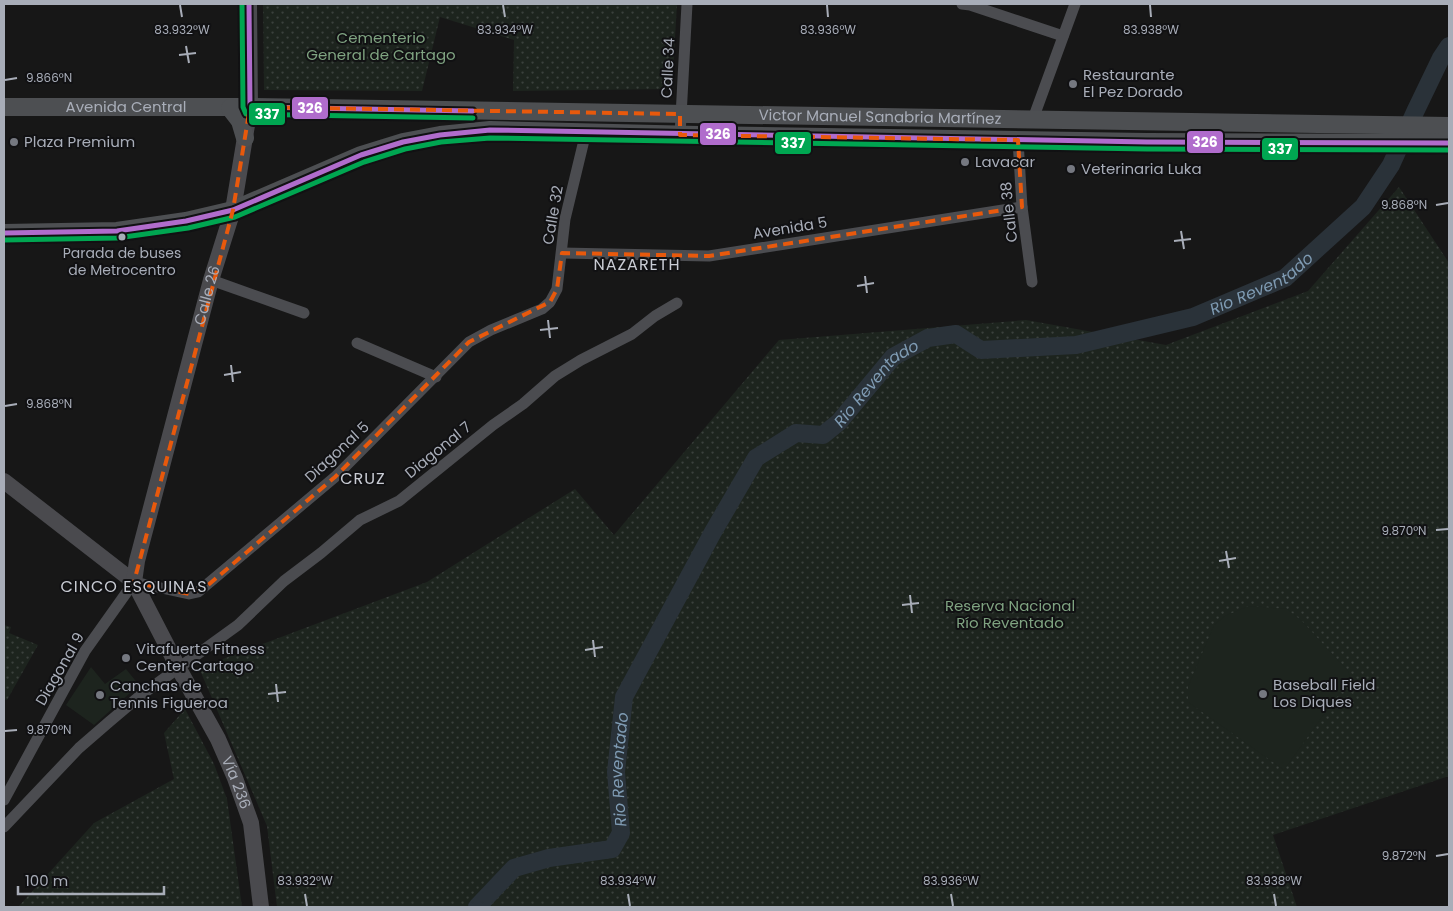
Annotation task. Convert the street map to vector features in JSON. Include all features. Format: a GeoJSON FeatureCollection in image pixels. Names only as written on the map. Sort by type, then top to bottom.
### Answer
{"type":"FeatureCollection","features":[{"type":"Feature","properties":{"kind":"main road","name":"Calle 26"},"geometry":{"type":"LineString","coordinates":[[134,582],[137,561],[211,280],[233,210],[250,108],[249,4]]}},
{"type":"Feature","properties":{"kind":"main road","name":"Avenida Central"},"geometry":{"type":"LineString","coordinates":[[4,107],[250,108]]}},
{"type":"Feature","properties":{"kind":"main road"},"geometry":{"type":"LineString","coordinates":[[230,108],[240,121],[245,138]]}},
{"type":"Feature","properties":{"kind":"main road","name":"Victor Manuel Sanabria Martínez"},"geometry":{"type":"LineString","coordinates":[[250,108],[1449,126]]}},
{"type":"Feature","properties":{"kind":"main road"},"geometry":{"type":"LineString","coordinates":[[698,135],[696,124],[700,114]]}},
{"type":"Feature","properties":{"kind":"main road"},"geometry":{"type":"LineString","coordinates":[[1147,142],[1159,132],[1210,130],[1217,127],[1219,122]]}},
{"type":"Feature","properties":{"kind":"main road","name":"Victor Manuel Sanabria Martínez"},"geometry":{"type":"LineString","coordinates":[[4,233],[117,231],[186,221],[233,210],[361,154],[402,142],[440,135],[490,130],[680,135],[1147,142],[1449,143]]}},
{"type":"Feature","properties":{"kind":"main road"},"geometry":{"type":"LineString","coordinates":[[4,481],[134,582]]}},
{"type":"Feature","properties":{"kind":"main road","name":"Vía 236"},"geometry":{"type":"LineString","coordinates":[[134,582],[218,739],[245,804],[251,823],[261,907]]}},
{"type":"Feature","properties":{"kind":"street","name":"Calle 34"},"geometry":{"type":"LineString","coordinates":[[680,135],[687,4]]}},
{"type":"Feature","properties":{"kind":"street"},"geometry":{"type":"LineString","coordinates":[[967,4],[1063,36]]}},
{"type":"Feature","properties":{"kind":"street"},"geometry":{"type":"LineString","coordinates":[[1033,119],[1075,4]]}},
{"type":"Feature","properties":{"kind":"street","name":"Calle 32"},"geometry":{"type":"LineString","coordinates":[[550,302],[557,289],[564,219],[586,132]]}},
{"type":"Feature","properties":{"kind":"street","name":"Calle 38"},"geometry":{"type":"LineString","coordinates":[[1018,140],[1022,207],[1032,282]]}},
{"type":"Feature","properties":{"kind":"street","name":"Avenida 5"},"geometry":{"type":"LineString","coordinates":[[562,253],[709,256],[1022,207]]}},
{"type":"Feature","properties":{"kind":"street"},"geometry":{"type":"LineString","coordinates":[[211,280],[304,313]]}},
{"type":"Feature","properties":{"kind":"street","name":"Diagonal 5"},"geometry":{"type":"LineString","coordinates":[[134,582],[188,594],[198,592],[335,477],[436,377],[468,342],[542,309],[550,302]]}},
{"type":"Feature","properties":{"kind":"street","name":"Diagonal 7"},"geometry":{"type":"LineString","coordinates":[[6,822],[79,748],[141,695],[238,625],[284,581],[360,520],[399,501],[555,376],[580,360],[632,334],[655,316],[677,304]]}},
{"type":"Feature","properties":{"kind":"street"},"geometry":{"type":"LineString","coordinates":[[357,343],[436,377]]}},
{"type":"Feature","properties":{"kind":"street","name":"Diagonal 9"},"geometry":{"type":"LineString","coordinates":[[4,800],[85,651],[134,582]]}},
{"type":"Feature","properties":{"kind":"highlighted area"},"geometry":{"type":"Polygon","coordinates":[[[250,107],[680,114],[680,135],[1018,140],[1022,207],[709,256],[562,253],[557,289],[550,302],[469,342],[335,477],[207,586],[189,594],[134,582],[233,210],[250,107]]]}},
{"type":"Feature","properties":{"kind":"green space","name":"Cementerio General de Cartago"},"geometry":{"type":"Polygon","coordinates":[[[263,4],[677,4],[672,89],[513,91],[514,40],[440,17],[422,91],[264,90],[263,4]]]}},
{"type":"Feature","properties":{"kind":"green space","name":"Reserva Nacional Río Reventado"},"geometry":{"type":"Polygon","coordinates":[[[1399,187],[1449,263],[1449,776],[1273,835],[1297,907],[277,907],[267,826],[199,668],[427,582],[575,489],[614,535],[779,340],[1026,320],[1166,345],[1308,291],[1399,187]]]}},
{"type":"Feature","properties":{"kind":"green space","name":"Baseball Field Los Diques"},"geometry":{"type":"Polygon","coordinates":[[[1249,606],[1287,609],[1302,621],[1348,671],[1350,678],[1284,770],[1188,702],[1188,687],[1214,625],[1225,616],[1249,606]]]}},
{"type":"Feature","properties":{"kind":"green space"},"geometry":{"type":"Polygon","coordinates":[[[4,625],[11,627],[9,633],[38,645],[7,700],[4,699],[4,625]]]}},
{"type":"Feature","properties":{"kind":"green space","name":"Canchas de Tennis Figueroa"},"geometry":{"type":"Polygon","coordinates":[[[91,667],[105,684],[126,669],[139,685],[94,725],[66,705],[91,667]]]}},
{"type":"Feature","properties":{"kind":"green space"},"geometry":{"type":"Polygon","coordinates":[[[185,709],[214,764],[227,799],[242,907],[18,907],[94,823],[174,779],[164,733],[185,709]]]}},
{"type":"Feature","properties":{"kind":"waterway","name":"Rio Reventado"},"geometry":{"type":"LineString","coordinates":[[477,907],[514,868],[549,858],[612,849],[621,833],[616,772],[624,697],[713,532],[756,458],[796,433],[823,435],[839,422],[893,357],[928,338],[956,334],[981,350],[1076,345],[1193,317],[1285,278],[1363,207],[1391,165],[1441,58],[1449,46]]}},
{"type":"Feature","properties":{"kind":"transit line","name":"337"},"geometry":{"type":"LineString","coordinates":[[242,4],[243,107],[246,114],[473,118]]}},
{"type":"Feature","properties":{"kind":"transit line","name":"326"},"geometry":{"type":"LineString","coordinates":[[249,4],[250,107],[473,111]]}},
{"type":"Feature","properties":{"kind":"transit line","name":"326"},"geometry":{"type":"LineString","coordinates":[[4,233],[117,231],[186,221],[233,210],[361,155],[403,142],[440,135],[490,130],[1147,142],[1449,143]]}},
{"type":"Feature","properties":{"kind":"transit line","name":"337"},"geometry":{"type":"LineString","coordinates":[[4,240],[117,238],[188,228],[235,217],[364,162],[405,149],[441,142],[490,138],[1147,149],[1449,150]]}},
{"type":"Feature","properties":{"kind":"place","name":"Restaurante El Pez Dorado"},"geometry":{"type":"Point","coordinates":[1073,84]}},
{"type":"Feature","properties":{"kind":"place","name":"Plaza Premium"},"geometry":{"type":"Point","coordinates":[14,142]}},
{"type":"Feature","properties":{"kind":"place","name":"Lavacar"},"geometry":{"type":"Point","coordinates":[965,162]}},
{"type":"Feature","properties":{"kind":"place","name":"Veterinaria Luka"},"geometry":{"type":"Point","coordinates":[1071,169]}},
{"type":"Feature","properties":{"kind":"place","name":"Parada de buses de Metrocentro"},"geometry":{"type":"Point","coordinates":[122,237]}},
{"type":"Feature","properties":{"kind":"place","name":"Vitafuerte Fitness Center Cartago"},"geometry":{"type":"Point","coordinates":[126,658]}},
{"type":"Feature","properties":{"kind":"place","name":"Baseball Field Los Diques"},"geometry":{"type":"Point","coordinates":[1263,694]}},
{"type":"Feature","properties":{"kind":"place","name":"Canchas de Tennis Figueroa"},"geometry":{"type":"Point","coordinates":[100,695]}},
{"type":"Feature","properties":{"kind":"district","name":"NAZARETH"},"geometry":{"type":"Point","coordinates":[637,264]}},
{"type":"Feature","properties":{"kind":"district","name":"CRUZ"},"geometry":{"type":"Point","coordinates":[363,478]}},
{"type":"Feature","properties":{"kind":"district","name":"CINCO ESQUINAS"},"geometry":{"type":"Point","coordinates":[134,586]}}]}
